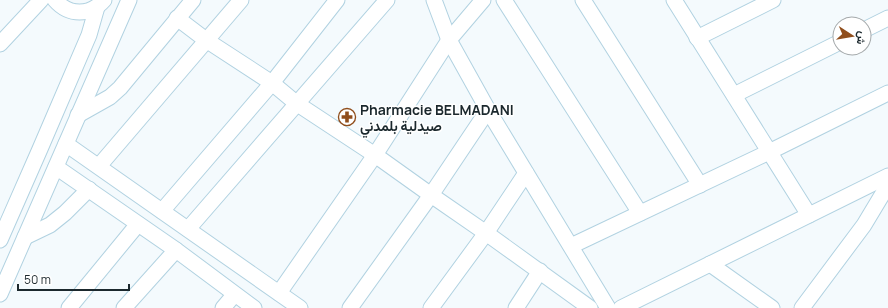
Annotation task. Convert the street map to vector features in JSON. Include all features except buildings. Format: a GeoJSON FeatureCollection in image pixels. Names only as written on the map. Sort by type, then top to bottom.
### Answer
{"type":"FeatureCollection","features":[{"type":"Feature","properties":{"kind":"street"},"geometry":{"type":"LineString","coordinates":[[0,44],[41,0]]}},
{"type":"Feature","properties":{"kind":"street"},"geometry":{"type":"LineString","coordinates":[[55,0],[69,11],[78,13],[88,12],[100,4]]}},
{"type":"Feature","properties":{"kind":"street"},"geometry":{"type":"LineString","coordinates":[[0,294],[129,0]]}},
{"type":"Feature","properties":{"kind":"street"},"geometry":{"type":"LineString","coordinates":[[78,115],[110,97],[120,88],[193,0]]}},
{"type":"Feature","properties":{"kind":"street"},"geometry":{"type":"LineString","coordinates":[[99,166],[241,0]]}},
{"type":"Feature","properties":{"kind":"street"},"geometry":{"type":"LineString","coordinates":[[162,211],[272,83],[337,0]]}},
{"type":"Feature","properties":{"kind":"street"},"geometry":{"type":"LineString","coordinates":[[434,0],[449,40],[488,110],[608,308]]}},
{"type":"Feature","properties":{"kind":"street"},"geometry":{"type":"LineString","coordinates":[[279,293],[375,155],[449,40],[483,0]]}},
{"type":"Feature","properties":{"kind":"street"},"geometry":{"type":"LineString","coordinates":[[504,0],[640,213]]}},
{"type":"Feature","properties":{"kind":"street"},"geometry":{"type":"LineString","coordinates":[[583,0],[700,185]]}},
{"type":"Feature","properties":{"kind":"street"},"geometry":{"type":"LineString","coordinates":[[674,0],[809,215]]}},
{"type":"Feature","properties":{"kind":"street"},"geometry":{"type":"LineString","coordinates":[[697,38],[773,0]]}},
{"type":"Feature","properties":{"kind":"street"},"geometry":{"type":"LineString","coordinates":[[188,229],[380,2]]}},
{"type":"Feature","properties":{"kind":"street"},"geometry":{"type":"LineString","coordinates":[[0,240],[89,35],[100,4]]}},
{"type":"Feature","properties":{"kind":"street"},"geometry":{"type":"LineString","coordinates":[[177,18],[206,40],[272,83],[296,103],[375,155],[590,308]]}},
{"type":"Feature","properties":{"kind":"street"},"geometry":{"type":"LineString","coordinates":[[872,26],[888,18]]}},
{"type":"Feature","properties":{"kind":"street"},"geometry":{"type":"LineString","coordinates":[[734,95],[832,46]]}},
{"type":"Feature","properties":{"kind":"street"},"geometry":{"type":"LineString","coordinates":[[570,246],[769,152],[888,93]]}},
{"type":"Feature","properties":{"kind":"street"},"geometry":{"type":"LineString","coordinates":[[350,308],[431,195],[488,110]]}},
{"type":"Feature","properties":{"kind":"street"},"geometry":{"type":"LineString","coordinates":[[66,144],[300,308]]}},
{"type":"Feature","properties":{"kind":"street"},"geometry":{"type":"LineString","coordinates":[[56,167],[176,250],[234,295],[254,308]]}},
{"type":"Feature","properties":{"kind":"street"},"geometry":{"type":"LineString","coordinates":[[431,308],[486,233],[526,173]]}},
{"type":"Feature","properties":{"kind":"street"},"geometry":{"type":"LineString","coordinates":[[621,308],[888,176]]}},
{"type":"Feature","properties":{"kind":"street"},"geometry":{"type":"LineString","coordinates":[[802,308],[864,225],[888,185]]}},
{"type":"Feature","properties":{"kind":"street"},"geometry":{"type":"LineString","coordinates":[[25,238],[50,225],[66,213],[89,189]]}},
{"type":"Feature","properties":{"kind":"street"},"geometry":{"type":"LineString","coordinates":[[69,308],[138,224]]}},
{"type":"Feature","properties":{"kind":"street"},"geometry":{"type":"LineString","coordinates":[[124,308],[176,250]]}},
{"type":"Feature","properties":{"kind":"street"},"geometry":{"type":"LineString","coordinates":[[710,264],[772,308]]}},
{"type":"Feature","properties":{"kind":"street"},"geometry":{"type":"LineString","coordinates":[[516,308],[540,271]]}},
{"type":"Feature","properties":{"kind":"street"},"geometry":{"type":"LineString","coordinates":[[223,308],[234,295]]}},
{"type":"Feature","properties":{"kind":"place","name":"Pharmacie BELMADANI صيدلية بلمدني"},"geometry":{"type":"Point","coordinates":[347,117]}}]}
